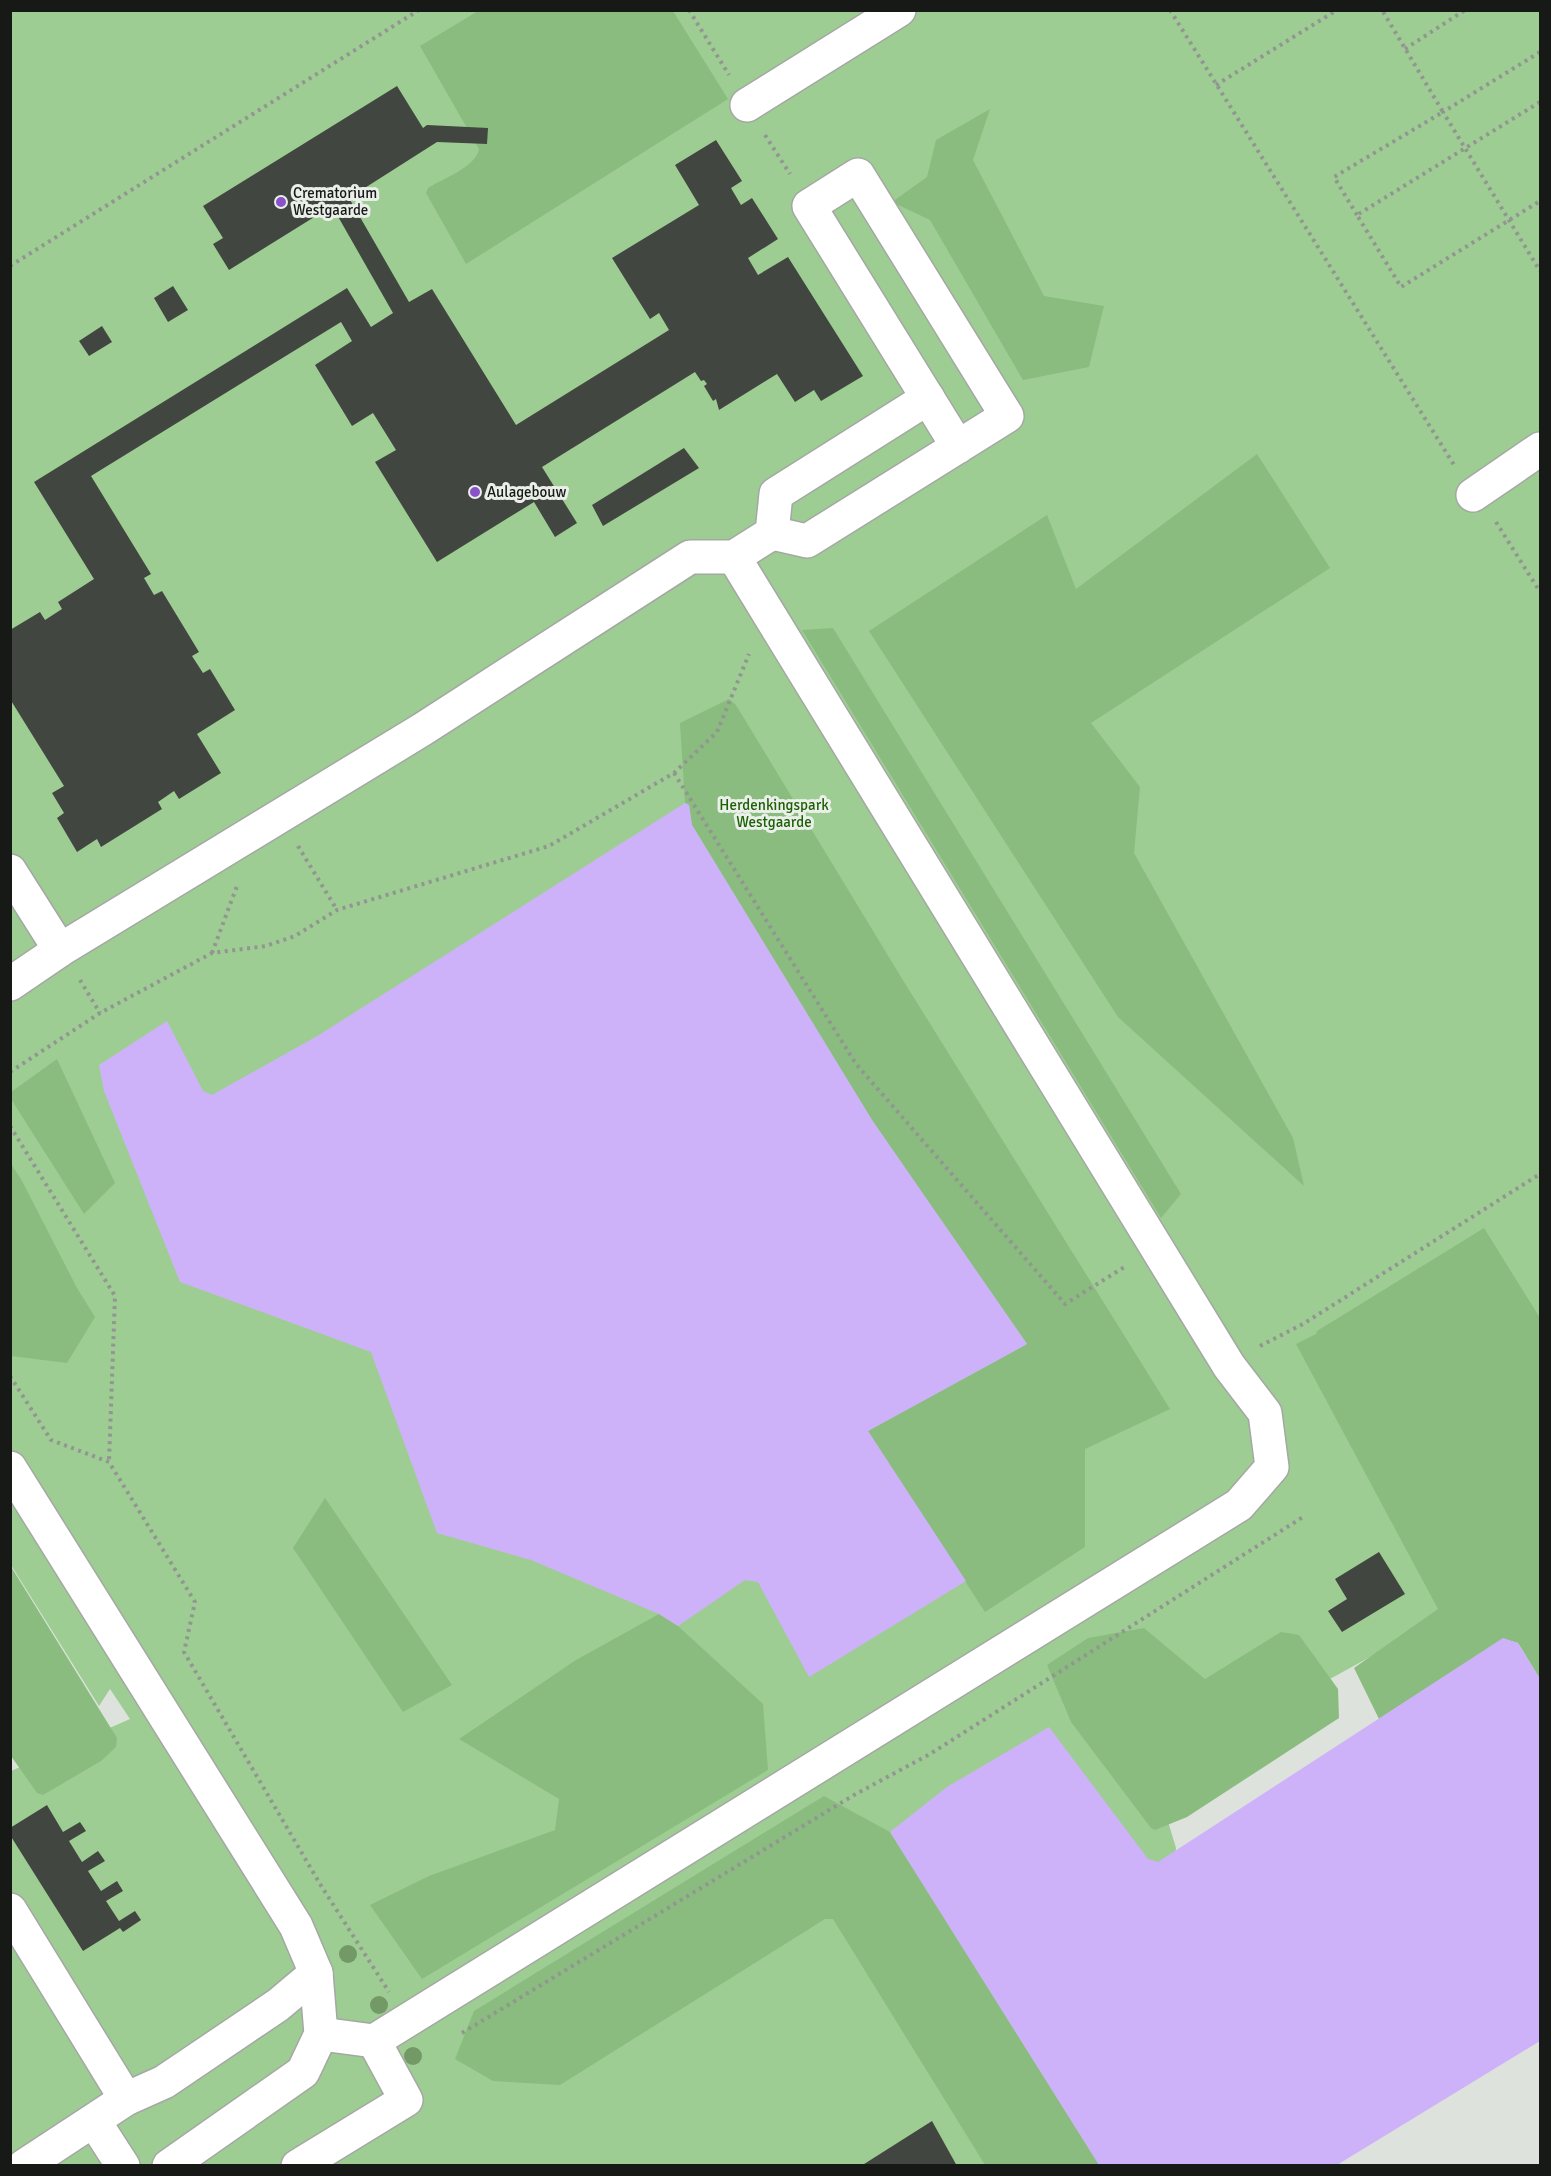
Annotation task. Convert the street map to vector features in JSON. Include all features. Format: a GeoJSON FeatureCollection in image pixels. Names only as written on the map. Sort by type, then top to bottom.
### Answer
{"type":"FeatureCollection","features":[{"type":"Feature","properties":{"kind":"street"},"geometry":{"type":"LineString","coordinates":[[747,105],[899,10]]}},
{"type":"Feature","properties":{"kind":"street"},"geometry":{"type":"LineString","coordinates":[[10,984],[60,950],[423,729],[690,557],[734,557],[771,533],[807,540],[958,447],[1007,416],[858,175],[809,206],[958,447]]}},
{"type":"Feature","properties":{"kind":"street"},"geometry":{"type":"LineString","coordinates":[[771,533],[776,494],[928,398]]}},
{"type":"Feature","properties":{"kind":"street"},"geometry":{"type":"LineString","coordinates":[[1473,495],[1540,449]]}},
{"type":"Feature","properties":{"kind":"street"},"geometry":{"type":"LineString","coordinates":[[321,2034],[374,2042],[406,2020],[1239,1505],[1272,1467],[1265,1413],[1229,1366],[734,557]]}},
{"type":"Feature","properties":{"kind":"street"},"geometry":{"type":"LineString","coordinates":[[10,871],[60,950]]}},
{"type":"Feature","properties":{"kind":"street"},"geometry":{"type":"LineString","coordinates":[[10,1468],[296,1926],[316,1973],[321,2034],[303,2073],[169,2166]]}},
{"type":"Feature","properties":{"kind":"street"},"geometry":{"type":"LineString","coordinates":[[10,1910],[126,2099]]}},
{"type":"Feature","properties":{"kind":"street"},"geometry":{"type":"LineString","coordinates":[[24,2166],[126,2099],[164,2082],[278,2005],[316,1973]]}},
{"type":"Feature","properties":{"kind":"street"},"geometry":{"type":"LineString","coordinates":[[298,2166],[406,2100],[374,2042]]}},
{"type":"Feature","properties":{"kind":"street"},"geometry":{"type":"LineString","coordinates":[[94,2121],[123,2166]]}},
{"type":"Feature","properties":{"kind":"path"},"geometry":{"type":"LineString","coordinates":[[10,267],[419,10]]}},
{"type":"Feature","properties":{"kind":"path"},"geometry":{"type":"LineString","coordinates":[[689,10],[809,206]]}},
{"type":"Feature","properties":{"kind":"path"},"geometry":{"type":"LineString","coordinates":[[1170,10],[1473,495],[1496,522],[1540,592]]}},
{"type":"Feature","properties":{"kind":"path"},"geometry":{"type":"LineString","coordinates":[[1216,85],[1337,10]]}},
{"type":"Feature","properties":{"kind":"path"},"geometry":{"type":"LineString","coordinates":[[1382,10],[1540,271]]}},
{"type":"Feature","properties":{"kind":"path"},"geometry":{"type":"LineString","coordinates":[[1405,49],[1465,10]]}},
{"type":"Feature","properties":{"kind":"path"},"geometry":{"type":"LineString","coordinates":[[1540,52],[1334,177],[1401,287],[1540,201]]}},
{"type":"Feature","properties":{"kind":"path"},"geometry":{"type":"LineString","coordinates":[[1357,215],[1540,102]]}},
{"type":"Feature","properties":{"kind":"path"},"geometry":{"type":"LineString","coordinates":[[10,1072],[100,1013],[212,953],[266,946],[295,936],[337,910],[549,846],[674,772],[717,732],[767,611]]}},
{"type":"Feature","properties":{"kind":"path"},"geometry":{"type":"LineString","coordinates":[[674,772],[856,1064],[1065,1304],[1156,1246]]}},
{"type":"Feature","properties":{"kind":"path"},"geometry":{"type":"LineString","coordinates":[[300,850],[337,910]]}},
{"type":"Feature","properties":{"kind":"path"},"geometry":{"type":"LineString","coordinates":[[212,953],[239,881]]}},
{"type":"Feature","properties":{"kind":"path"},"geometry":{"type":"LineString","coordinates":[[85,987],[100,1013]]}},
{"type":"Feature","properties":{"kind":"path"},"geometry":{"type":"LineString","coordinates":[[10,1126],[115,1296],[109,1462],[195,1602],[184,1652],[321,1884],[406,2020]]}},
{"type":"Feature","properties":{"kind":"path"},"geometry":{"type":"LineString","coordinates":[[1229,1366],[1303,1324],[1540,1174]]}},
{"type":"Feature","properties":{"kind":"path"},"geometry":{"type":"LineString","coordinates":[[10,1377],[51,1440],[109,1462]]}},
{"type":"Feature","properties":{"kind":"path"},"geometry":{"type":"LineString","coordinates":[[456,2036],[854,1795],[930,1754],[1303,1517]]}},
{"type":"Feature","properties":{"kind":"green space","name":"Herdenkingspark Westgaarde"},"geometry":{"type":"Polygon","coordinates":[[[11,11],[1540,11],[1540,1324],[1485,1594],[1308,1691],[1147,1752],[1176,1848],[1142,2165],[11,2165],[11,1771],[130,1719],[110,1689],[99,1706],[11,1565],[11,11]]]}},
{"type":"Feature","properties":{"kind":"green space"},"geometry":{"type":"Polygon","coordinates":[[[478,11],[673,11],[728,99],[466,264],[426,193],[428,188],[465,167],[477,155],[479,149],[420,46],[478,11]]]}},
{"type":"Feature","properties":{"kind":"green space"},"geometry":{"type":"Polygon","coordinates":[[[990,109],[973,160],[1044,296],[1104,306],[1089,367],[1023,380],[930,220],[892,202],[927,177],[936,140],[990,109]]]}},
{"type":"Feature","properties":{"kind":"green space"},"geometry":{"type":"Polygon","coordinates":[[[1257,454],[1330,568],[1091,723],[1140,787],[1134,853],[1293,1138],[1304,1186],[1118,1017],[869,631],[1047,515],[1076,589],[1257,454]]]}},
{"type":"Feature","properties":{"kind":"green space"},"geometry":{"type":"Polygon","coordinates":[[[833,628],[1181,1194],[1161,1218],[802,630],[833,628]]]}},
{"type":"Feature","properties":{"kind":"green space"},"geometry":{"type":"Polygon","coordinates":[[[729,699],[736,705],[901,977],[1170,1409],[1085,1449],[1085,1547],[985,1612],[868,1431],[1027,1344],[872,1120],[692,825],[689,805],[685,803],[680,723],[729,699]]]}},
{"type":"Feature","properties":{"kind":"green space"},"geometry":{"type":"Polygon","coordinates":[[[57,1059],[115,1183],[84,1214],[11,1099],[11,1092],[57,1059]]]}},
{"type":"Feature","properties":{"kind":"green space"},"geometry":{"type":"Polygon","coordinates":[[[11,1164],[77,1288],[95,1317],[67,1363],[11,1356],[11,1164]]]}},
{"type":"Feature","properties":{"kind":"green space"},"geometry":{"type":"Polygon","coordinates":[[[1484,1228],[1540,1318],[1540,1679],[1518,1643],[1503,1639],[1379,1719],[1354,1668],[1438,1609],[1296,1344],[1316,1334],[1317,1331],[1484,1228]]]}},
{"type":"Feature","properties":{"kind":"green space"},"geometry":{"type":"Polygon","coordinates":[[[325,1498],[452,1685],[403,1712],[293,1548],[325,1498]]]}},
{"type":"Feature","properties":{"kind":"green space"},"geometry":{"type":"Polygon","coordinates":[[[10,1565],[117,1738],[116,1747],[101,1761],[43,1795],[37,1793],[11,1756],[10,1565]]]}},
{"type":"Feature","properties":{"kind":"green space"},"geometry":{"type":"Polygon","coordinates":[[[659,1614],[678,1626],[763,1704],[768,1770],[422,1979],[370,1905],[429,1876],[555,1830],[559,1799],[459,1739],[576,1660],[659,1614]]]}},
{"type":"Feature","properties":{"kind":"green space"},"geometry":{"type":"Polygon","coordinates":[[[1144,1628],[1205,1679],[1281,1632],[1299,1635],[1338,1689],[1339,1718],[1187,1817],[1155,1830],[1151,1828],[1071,1722],[1047,1665],[1088,1638],[1144,1628]]]}},
{"type":"Feature","properties":{"kind":"green space"},"geometry":{"type":"Polygon","coordinates":[[[824,1796],[890,1832],[1099,2165],[985,2165],[833,1919],[825,1919],[560,2085],[493,2081],[455,2059],[474,2011],[824,1796]]]}},
{"type":"Feature","properties":{"kind":"shaded area"},"geometry":{"type":"Polygon","coordinates":[[[685,803],[689,805],[692,825],[872,1120],[1027,1344],[868,1431],[966,1581],[809,1677],[758,1582],[745,1580],[678,1626],[659,1614],[531,1560],[437,1533],[371,1352],[180,1282],[104,1091],[99,1065],[167,1021],[203,1091],[212,1095],[319,1035],[685,803]]]}},
{"type":"Feature","properties":{"kind":"shaded area"},"geometry":{"type":"Polygon","coordinates":[[[1503,1638],[1518,1643],[1540,1679],[1540,2041],[1337,2165],[1099,2165],[890,1832],[947,1787],[1049,1727],[1148,1859],[1158,1862],[1503,1638]]]}},
{"type":"Feature","properties":{"kind":"building","name":"Aulagebouw"},"geometry":{"type":"Polygon","coordinates":[[[397,86],[423,128],[427,125],[488,128],[487,144],[437,142],[349,198],[409,302],[432,289],[516,425],[669,330],[659,313],[650,319],[612,258],[699,205],[675,165],[716,140],[742,181],[731,188],[741,205],[752,198],[778,239],[748,258],[758,275],[788,257],[863,376],[821,401],[814,390],[795,402],[777,374],[719,410],[716,399],[713,401],[704,386],[707,384],[704,380],[701,381],[695,372],[542,467],[577,523],[555,537],[534,502],[437,562],[375,462],[396,450],[373,413],[352,426],[315,365],[352,341],[341,322],[91,476],[151,574],[144,578],[154,595],[162,591],[199,652],[192,656],[203,673],[210,669],[235,710],[197,734],[221,773],[179,799],[174,791],[158,802],[162,809],[101,847],[97,839],[77,852],[57,818],[64,813],[52,793],[64,786],[10,699],[10,630],[40,612],[45,620],[62,609],[58,602],[94,579],[34,482],[347,288],[371,327],[393,313],[332,206],[229,270],[213,244],[223,238],[203,206],[397,86]]]}},
{"type":"Feature","properties":{"kind":"building"},"geometry":{"type":"Polygon","coordinates":[[[173,286],[188,310],[168,322],[154,298],[173,286]]]}},
{"type":"Feature","properties":{"kind":"building"},"geometry":{"type":"Polygon","coordinates":[[[102,326],[112,342],[89,356],[79,341],[102,326]]]}},
{"type":"Feature","properties":{"kind":"building","name":"Aulagebouw"},"geometry":{"type":"Polygon","coordinates":[[[684,448],[699,468],[603,526],[592,505],[684,448]]]}},
{"type":"Feature","properties":{"kind":"building"},"geometry":{"type":"Polygon","coordinates":[[[1379,1552],[1405,1594],[1342,1632],[1328,1611],[1347,1599],[1335,1579],[1379,1552]]]}},
{"type":"Feature","properties":{"kind":"building"},"geometry":{"type":"Polygon","coordinates":[[[47,1805],[63,1832],[80,1822],[86,1831],[69,1841],[82,1862],[98,1851],[105,1861],[88,1871],[101,1891],[117,1881],[123,1891],[106,1901],[119,1921],[135,1911],[141,1920],[123,1932],[120,1928],[83,1951],[10,1835],[10,1828],[47,1805]]]}},
{"type":"Feature","properties":{"kind":"building"},"geometry":{"type":"Polygon","coordinates":[[[932,2121],[957,2166],[861,2166],[932,2121]]]}},
{"type":"Feature","properties":{"kind":"place","name":"Crematorium Westgaarde"},"geometry":{"type":"Point","coordinates":[281,202]}},
{"type":"Feature","properties":{"kind":"place","name":"Aulagebouw"},"geometry":{"type":"Point","coordinates":[475,492]}}]}
